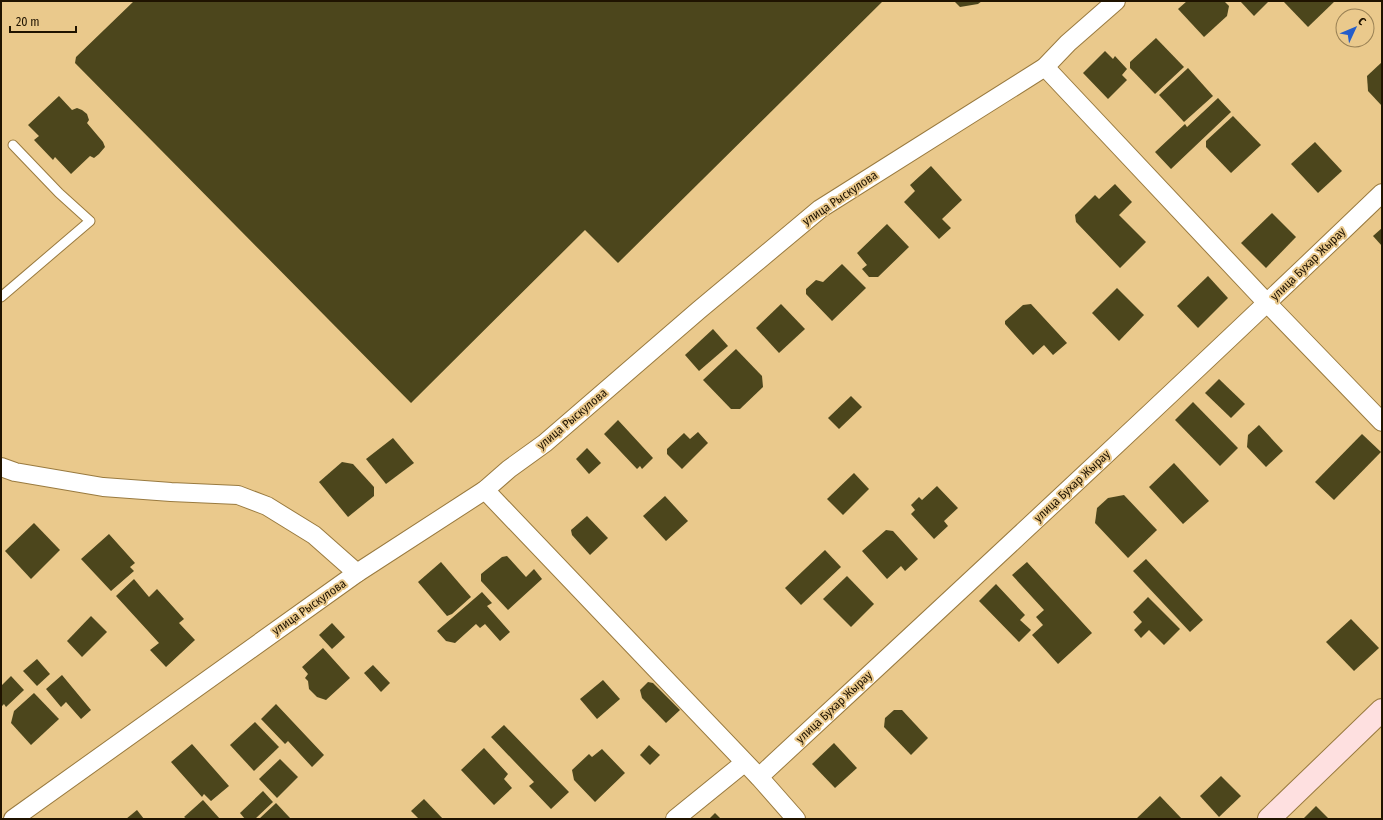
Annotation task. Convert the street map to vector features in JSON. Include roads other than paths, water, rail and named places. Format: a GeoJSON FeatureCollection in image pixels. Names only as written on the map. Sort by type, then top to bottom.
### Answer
{"type":"FeatureCollection","features":[{"type":"Feature","properties":{"kind":"street","name":"улица Рыскулова"},"geometry":{"type":"LineString","coordinates":[[13,819],[357,573],[485,490],[509,469],[545,443],[699,310],[820,209],[1045,67],[1116,1]]}},
{"type":"Feature","properties":{"kind":"street"},"geometry":{"type":"LineString","coordinates":[[1045,67],[1267,303],[1382,422]]}},
{"type":"Feature","properties":{"kind":"street","name":"улица Бухар Жырау"},"geometry":{"type":"LineString","coordinates":[[759,777],[1267,303],[1382,193]]}},
{"type":"Feature","properties":{"kind":"street"},"geometry":{"type":"LineString","coordinates":[[1,467],[15,472],[103,486],[171,492],[238,495],[267,506],[314,535],[357,573]]}},
{"type":"Feature","properties":{"kind":"street"},"geometry":{"type":"LineString","coordinates":[[485,490],[759,777],[796,819]]}},
{"type":"Feature","properties":{"kind":"street"},"geometry":{"type":"LineString","coordinates":[[1270,819],[1382,710]]}},
{"type":"Feature","properties":{"kind":"street"},"geometry":{"type":"LineString","coordinates":[[674,819],[744,763]]}},
{"type":"Feature","properties":{"kind":"lane"},"geometry":{"type":"LineString","coordinates":[[1,297],[90,221],[59,193],[13,145]]}}]}
